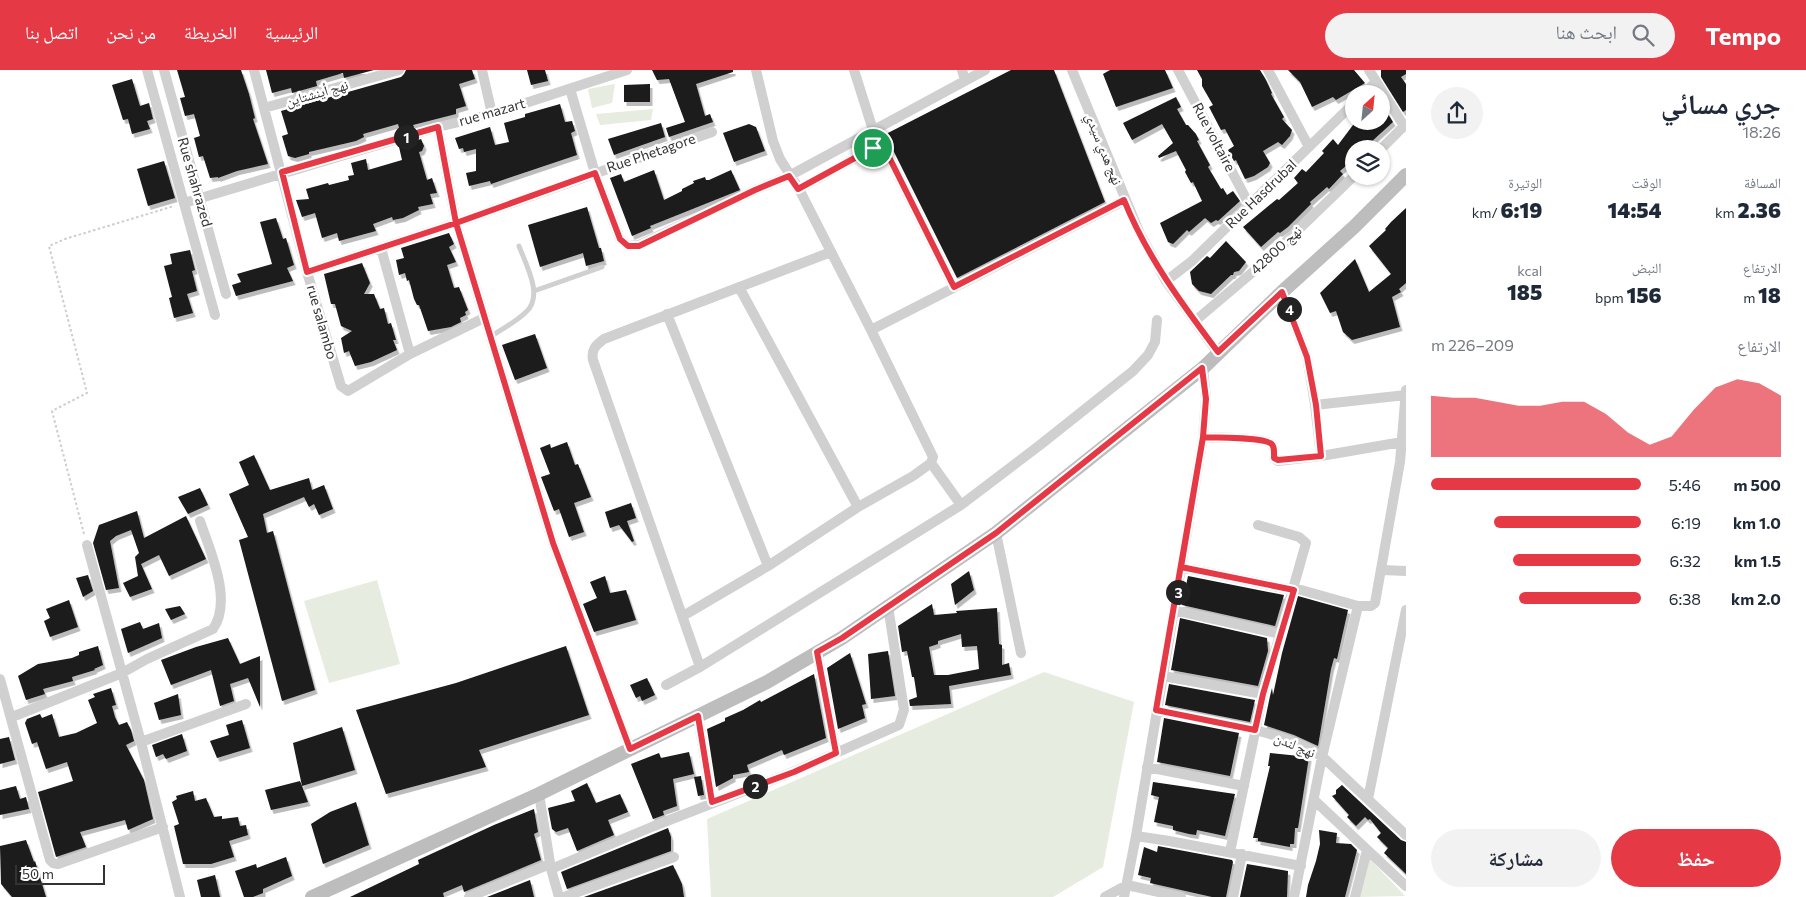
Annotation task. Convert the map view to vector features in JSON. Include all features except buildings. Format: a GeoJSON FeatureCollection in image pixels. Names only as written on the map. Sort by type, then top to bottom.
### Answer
{"type":"FeatureCollection","features":[{"type":"Feature","properties":{"kind":"main road"},"geometry":{"type":"LineString","coordinates":[[312,897],[539,794],[767,682],[842,638],[996,533],[1202,368],[1354,227],[1406,175]]}},
{"type":"Feature","properties":{"kind":"street"},"geometry":{"type":"LineString","coordinates":[[147,70],[215,315]]}},
{"type":"Feature","properties":{"kind":"street","name":"Rue shahrazed"},"geometry":{"type":"LineString","coordinates":[[164,70],[226,294]]}},
{"type":"Feature","properties":{"kind":"street","name":"rue salambo"},"geometry":{"type":"LineString","coordinates":[[254,70],[307,272],[341,386],[344,390],[348,391],[410,354],[484,318]]}},
{"type":"Feature","properties":{"kind":"street","name":"نهج أينشتاين"},"geometry":{"type":"LineString","coordinates":[[264,108],[399,70]]}},
{"type":"Feature","properties":{"kind":"street"},"geometry":{"type":"LineString","coordinates":[[482,70],[492,114]]}},
{"type":"Feature","properties":{"kind":"street","name":"rue mazart"},"geometry":{"type":"LineString","coordinates":[[184,203],[282,172],[438,127],[492,114],[628,70]]}},
{"type":"Feature","properties":{"kind":"street"},"geometry":{"type":"LineString","coordinates":[[682,616],[768,566],[858,507],[913,476],[931,464],[933,457],[871,330],[798,189],[789,176],[773,141],[756,70]]}},
{"type":"Feature","properties":{"kind":"street"},"geometry":{"type":"LineString","coordinates":[[854,70],[873,130]]}},
{"type":"Feature","properties":{"kind":"street"},"geometry":{"type":"LineString","coordinates":[[570,88],[595,173],[620,239],[628,246],[639,246],[755,190],[789,176],[873,130],[963,75],[985,70]]}},
{"type":"Feature","properties":{"kind":"street","name":"نهج هدي سيدي"},"geometry":{"type":"LineString","coordinates":[[1072,70],[1124,200],[1140,234],[1166,281],[1218,352]]}},
{"type":"Feature","properties":{"kind":"street","name":"Rue voltaire"},"geometry":{"type":"LineString","coordinates":[[1178,70],[1249,204]]}},
{"type":"Feature","properties":{"kind":"street"},"geometry":{"type":"LineString","coordinates":[[1268,70],[1309,147]]}},
{"type":"Feature","properties":{"kind":"street"},"geometry":{"type":"LineString","coordinates":[[1369,70],[1405,126],[1390,140]]}},
{"type":"Feature","properties":{"kind":"street"},"geometry":{"type":"LineString","coordinates":[[1373,85],[1376,82]]}},
{"type":"Feature","properties":{"kind":"street","name":"Rue Hasdrubal"},"geometry":{"type":"LineString","coordinates":[[1166,281],[1192,261],[1345,112]]}},
{"type":"Feature","properties":{"kind":"street"},"geometry":{"type":"LineString","coordinates":[[438,127],[456,223],[553,543],[630,749]]}},
{"type":"Feature","properties":{"kind":"street","name":"Rue Phetagore"},"geometry":{"type":"LineString","coordinates":[[307,272],[456,223],[712,132]]}},
{"type":"Feature","properties":{"kind":"street"},"geometry":{"type":"LineString","coordinates":[[798,189],[873,148],[885,149],[954,287]]}},
{"type":"Feature","properties":{"kind":"street","name":"نهج 42800"},"geometry":{"type":"LineString","coordinates":[[1195,321],[1267,260],[1345,185]]}},
{"type":"Feature","properties":{"kind":"street"},"geometry":{"type":"LineString","coordinates":[[871,330],[1124,200]]}},
{"type":"Feature","properties":{"kind":"street"},"geometry":{"type":"LineString","coordinates":[[382,248],[410,354]]}},
{"type":"Feature","properties":{"kind":"street"},"geometry":{"type":"LineString","coordinates":[[700,667],[592,353],[594,347],[604,339],[831,252]]}},
{"type":"Feature","properties":{"kind":"street"},"geometry":{"type":"LineString","coordinates":[[739,287],[858,507]]}},
{"type":"Feature","properties":{"kind":"street"},"geometry":{"type":"LineString","coordinates":[[1282,292],[1307,357],[1316,405],[1321,456]]}},
{"type":"Feature","properties":{"kind":"street"},"geometry":{"type":"LineString","coordinates":[[667,314],[768,566]]}},
{"type":"Feature","properties":{"kind":"street"},"geometry":{"type":"LineString","coordinates":[[666,685],[700,667],[962,505],[1133,372],[1148,356],[1155,342],[1157,320]]}},
{"type":"Feature","properties":{"kind":"street"},"geometry":{"type":"LineString","coordinates":[[1124,897],[1136,836],[1203,437],[1206,399],[1202,368]]}},
{"type":"Feature","properties":{"kind":"street"},"geometry":{"type":"LineString","coordinates":[[1181,567],[1294,589],[1358,606],[1371,606],[1375,603],[1394,500],[1402,442],[1406,390]]}},
{"type":"Feature","properties":{"kind":"street"},"geometry":{"type":"LineString","coordinates":[[1316,405],[1406,395]]}},
{"type":"Feature","properties":{"kind":"street"},"geometry":{"type":"LineString","coordinates":[[1203,437],[1255,440],[1270,443],[1274,446],[1274,458],[1278,460],[1321,456],[1402,442]]}},
{"type":"Feature","properties":{"kind":"street"},"geometry":{"type":"LineString","coordinates":[[931,464],[962,505]]}},
{"type":"Feature","properties":{"kind":"street"},"geometry":{"type":"LineString","coordinates":[[12,717],[122,673],[147,659],[213,629],[218,621],[220,611],[220,588],[216,568],[200,521]]}},
{"type":"Feature","properties":{"kind":"street"},"geometry":{"type":"LineString","coordinates":[[1230,852],[1263,694],[1306,542],[1299,537],[1258,525]]}},
{"type":"Feature","properties":{"kind":"street"},"geometry":{"type":"LineString","coordinates":[[996,533],[1021,653]]}},
{"type":"Feature","properties":{"kind":"street"},"geometry":{"type":"LineString","coordinates":[[87,544],[141,742],[180,897]]}},
{"type":"Feature","properties":{"kind":"street"},"geometry":{"type":"LineString","coordinates":[[1382,570],[1406,572]]}},
{"type":"Feature","properties":{"kind":"street"},"geometry":{"type":"LineString","coordinates":[[469,897],[794,772],[899,725],[904,710],[888,606]]}},
{"type":"Feature","properties":{"kind":"street"},"geometry":{"type":"LineString","coordinates":[[1294,897],[1322,757],[1358,606]]}},
{"type":"Feature","properties":{"kind":"street"},"geometry":{"type":"LineString","coordinates":[[1174,610],[1280,634]]}},
{"type":"Feature","properties":{"kind":"street"},"geometry":{"type":"LineString","coordinates":[[1368,799],[1406,610]]}},
{"type":"Feature","properties":{"kind":"street"},"geometry":{"type":"LineString","coordinates":[[817,652],[836,753]]}},
{"type":"Feature","properties":{"kind":"street"},"geometry":{"type":"LineString","coordinates":[[1163,676],[1263,694]]}},
{"type":"Feature","properties":{"kind":"street"},"geometry":{"type":"LineString","coordinates":[[0,678],[50,860],[53,863],[58,864],[163,827]]}},
{"type":"Feature","properties":{"kind":"street"},"geometry":{"type":"LineString","coordinates":[[141,742],[246,704]]}},
{"type":"Feature","properties":{"kind":"street","name":"نهج لندن"},"geometry":{"type":"LineString","coordinates":[[1156,710],[1255,730],[1287,740],[1322,757],[1406,835]]}},
{"type":"Feature","properties":{"kind":"street"},"geometry":{"type":"LineString","coordinates":[[698,716],[712,802]]}},
{"type":"Feature","properties":{"kind":"street"},"geometry":{"type":"LineString","coordinates":[[1147,767],[1244,786]]}},
{"type":"Feature","properties":{"kind":"street"},"geometry":{"type":"LineString","coordinates":[[539,794],[550,867],[559,897]]}},
{"type":"Feature","properties":{"kind":"street"},"geometry":{"type":"LineString","coordinates":[[1314,800],[1406,886]]}},
{"type":"Feature","properties":{"kind":"street"},"geometry":{"type":"LineString","coordinates":[[1136,836],[1301,866]]}},
{"type":"Feature","properties":{"kind":"street"},"geometry":{"type":"LineString","coordinates":[[1355,897],[1367,850]]}},
{"type":"Feature","properties":{"kind":"street"},"geometry":{"type":"LineString","coordinates":[[1233,897],[1242,854]]}},
{"type":"Feature","properties":{"kind":"street"},"geometry":{"type":"LineString","coordinates":[[564,897],[674,857]]}},
{"type":"Feature","properties":{"kind":"street"},"geometry":{"type":"LineString","coordinates":[[1105,897],[1126,885],[1181,897]]}},
{"type":"Feature","properties":{"kind":"lane"},"geometry":{"type":"LineString","coordinates":[[490,337],[527,312],[533,301],[534,290],[520,246]]}},
{"type":"Feature","properties":{"kind":"lane"},"geometry":{"type":"LineString","coordinates":[[534,290],[602,267]]}},
{"type":"Feature","properties":{"kind":"path"},"geometry":{"type":"LineString","coordinates":[[87,544],[52,411],[87,393],[49,246],[65,239],[184,203]]}},
{"type":"Feature","properties":{"kind":"shaded area"},"geometry":{"type":"Polygon","coordinates":[[[615,84],[612,103],[592,108],[588,89],[615,84]]]}},
{"type":"Feature","properties":{"kind":"shaded area"},"geometry":{"type":"Polygon","coordinates":[[[653,109],[651,120],[600,125],[596,114],[653,109]]]}},
{"type":"Feature","properties":{"kind":"shaded area"},"geometry":{"type":"Polygon","coordinates":[[[377,580],[400,664],[329,683],[304,601],[377,580]]]}},
{"type":"Feature","properties":{"kind":"shaded area"},"geometry":{"type":"Polygon","coordinates":[[[1044,672],[1134,702],[1103,867],[1053,897],[711,897],[707,819],[1044,672]]]}},
{"type":"Feature","properties":{"kind":"shaded area"},"geometry":{"type":"Polygon","coordinates":[[[1368,857],[1405,896],[1357,897],[1368,857]]]}},
{"type":"Feature","properties":{"kind":"route"},"geometry":{"type":"LineString","coordinates":[[873,148],[798,189],[789,176],[755,190],[639,246],[628,246],[620,239],[595,173],[456,223],[307,272],[282,172],[438,127],[456,223],[553,543],[630,749],[698,716],[712,802],[794,772],[836,753],[817,652],[842,638],[996,533],[1202,368],[1206,399],[1203,437],[1156,710],[1255,730],[1263,694],[1294,590],[1181,567],[1203,437],[1255,440],[1270,443],[1274,446],[1274,458],[1278,460],[1321,456],[1316,405],[1307,357],[1282,292],[1243,331],[1218,352],[1166,281],[1152,258],[1124,200],[954,287],[885,149],[873,148]]}}]}
